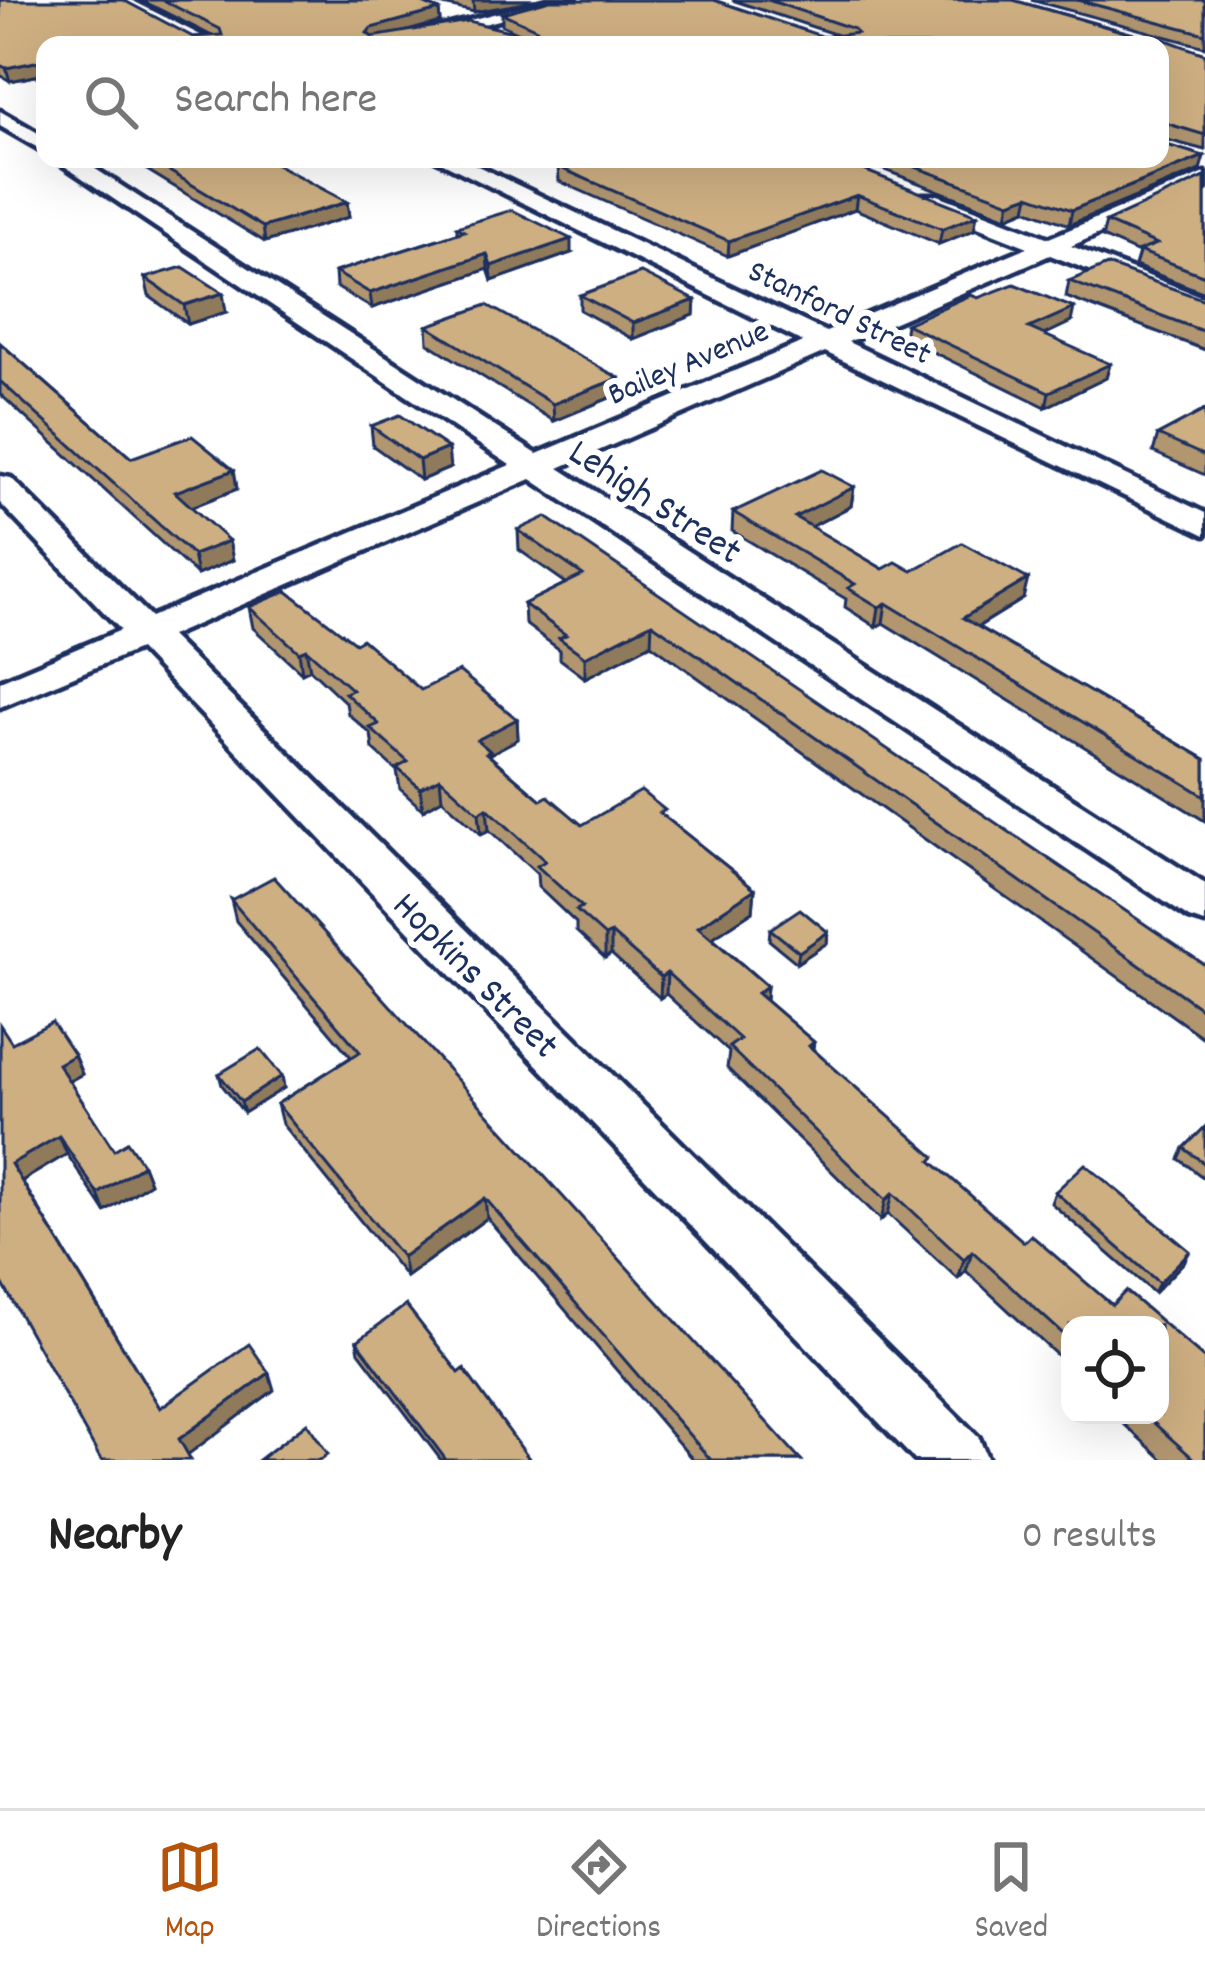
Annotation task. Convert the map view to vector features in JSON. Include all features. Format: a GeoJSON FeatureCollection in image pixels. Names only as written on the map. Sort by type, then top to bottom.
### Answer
{"type":"FeatureCollection","features":[{"type":"Feature","properties":{"kind":"street"},"geometry":{"type":"LineString","coordinates":[[118,0],[192,36]]}},
{"type":"Feature","properties":{"kind":"street"},"geometry":{"type":"LineString","coordinates":[[420,36],[568,0]]}},
{"type":"Feature","properties":{"kind":"street"},"geometry":{"type":"LineString","coordinates":[[441,12],[503,36]]}},
{"type":"Feature","properties":{"kind":"street"},"geometry":{"type":"LineString","coordinates":[[6,126],[36,123]]}},
{"type":"Feature","properties":{"kind":"street"},"geometry":{"type":"LineString","coordinates":[[6,126],[36,141]]}},
{"type":"Feature","properties":{"kind":"street","name":"Lehigh Street"},"geometry":{"type":"LineString","coordinates":[[78,168],[1205,906]]}},
{"type":"Feature","properties":{"kind":"street","name":"Stanford Street"},"geometry":{"type":"LineString","coordinates":[[465,168],[1205,524]]}},
{"type":"Feature","properties":{"kind":"street","name":"Bailey Avenue"},"geometry":{"type":"LineString","coordinates":[[0,695],[1205,180]]}},
{"type":"Feature","properties":{"kind":"street"},"geometry":{"type":"LineString","coordinates":[[906,191],[1205,307]]}},
{"type":"Feature","properties":{"kind":"street","name":"Hopkins Street"},"geometry":{"type":"LineString","coordinates":[[0,485],[957,1460]]}},
{"type":"Feature","properties":{"kind":"building"},"geometry":{"type":"Polygon","coordinates":[[[0,0],[123,0],[191,36],[36,36],[36,62],[0,65],[0,0]]]}},
{"type":"Feature","properties":{"kind":"building"},"geometry":{"type":"Polygon","coordinates":[[[162,0],[416,0],[439,10],[367,33],[371,36],[208,36],[222,35],[220,29],[162,0]]]}},
{"type":"Feature","properties":{"kind":"building"},"geometry":{"type":"Polygon","coordinates":[[[550,0],[714,0],[821,36],[536,36],[537,29],[502,13],[550,0]]]}},
{"type":"Feature","properties":{"kind":"building"},"geometry":{"type":"Polygon","coordinates":[[[768,0],[1013,0],[1139,36],[832,36],[857,33],[768,0]]]}},
{"type":"Feature","properties":{"kind":"building"},"geometry":{"type":"Polygon","coordinates":[[[1077,0],[1205,0],[1205,34],[1077,0]]]}},
{"type":"Feature","properties":{"kind":"building"},"geometry":{"type":"Polygon","coordinates":[[[468,21],[530,36],[378,36],[468,21]]]}},
{"type":"Feature","properties":{"kind":"building"},"geometry":{"type":"Polygon","coordinates":[[[1169,41],[1205,54],[1205,135],[1169,124],[1169,41]]]}},
{"type":"Feature","properties":{"kind":"building"},"geometry":{"type":"Polygon","coordinates":[[[1169,146],[1204,156],[1072,210],[1029,195],[1010,202],[918,168],[1169,168],[1169,146]]]}},
{"type":"Feature","properties":{"kind":"building"},"geometry":{"type":"Polygon","coordinates":[[[164,168],[283,168],[347,202],[263,227],[164,168]]]}},
{"type":"Feature","properties":{"kind":"building"},"geometry":{"type":"Polygon","coordinates":[[[560,168],[859,168],[977,215],[942,229],[857,195],[729,241],[560,168]]]}},
{"type":"Feature","properties":{"kind":"building"},"geometry":{"type":"Polygon","coordinates":[[[1205,177],[1205,276],[1139,251],[1157,244],[1106,222],[1205,177]]]}},
{"type":"Feature","properties":{"kind":"building"},"geometry":{"type":"Polygon","coordinates":[[[512,210],[571,239],[491,266],[487,254],[370,293],[335,272],[464,231],[457,227],[512,210]]]}},
{"type":"Feature","properties":{"kind":"building"},"geometry":{"type":"Polygon","coordinates":[[[1107,265],[1205,300],[1205,332],[1069,281],[1107,265]]]}},
{"type":"Feature","properties":{"kind":"building"},"geometry":{"type":"Polygon","coordinates":[[[183,267],[223,293],[184,305],[145,278],[183,267]]]}},
{"type":"Feature","properties":{"kind":"building"},"geometry":{"type":"Polygon","coordinates":[[[641,273],[695,300],[633,323],[580,295],[641,273]]]}},
{"type":"Feature","properties":{"kind":"building"},"geometry":{"type":"Polygon","coordinates":[[[1014,284],[1074,308],[1029,328],[1110,364],[1049,392],[906,324],[971,295],[978,298],[1014,284]]]}},
{"type":"Feature","properties":{"kind":"building"},"geometry":{"type":"Polygon","coordinates":[[[487,305],[619,378],[553,404],[427,326],[487,305]]]}},
{"type":"Feature","properties":{"kind":"building"},"geometry":{"type":"Polygon","coordinates":[[[0,343],[131,458],[192,436],[234,470],[175,492],[229,541],[193,555],[0,381],[0,343]]]}},
{"type":"Feature","properties":{"kind":"building"},"geometry":{"type":"Polygon","coordinates":[[[1205,410],[1205,456],[1158,435],[1205,410]]]}},
{"type":"Feature","properties":{"kind":"building"},"geometry":{"type":"Polygon","coordinates":[[[400,415],[448,448],[419,460],[371,426],[400,415]]]}},
{"type":"Feature","properties":{"kind":"building"},"geometry":{"type":"Polygon","coordinates":[[[822,470],[854,487],[795,517],[883,569],[896,562],[912,571],[962,543],[1028,579],[963,618],[1205,759],[1205,796],[886,603],[879,607],[848,588],[855,584],[733,512],[822,470]]]}},
{"type":"Feature","properties":{"kind":"building"},"geometry":{"type":"Polygon","coordinates":[[[546,517],[1205,965],[1205,1011],[652,623],[585,657],[559,638],[566,635],[524,604],[583,575],[518,530],[546,517]]]}},
{"type":"Feature","properties":{"kind":"building"},"geometry":{"type":"Polygon","coordinates":[[[287,591],[355,643],[362,639],[421,690],[459,671],[517,719],[477,740],[490,751],[486,753],[541,800],[548,796],[582,825],[641,791],[665,810],[660,813],[755,889],[698,927],[767,986],[757,993],[814,1042],[809,1046],[935,1157],[931,1161],[1024,1242],[1031,1235],[1112,1305],[1126,1291],[1155,1316],[1061,1316],[1061,1332],[972,1251],[964,1259],[893,1193],[886,1200],[729,1047],[740,1039],[667,973],[661,977],[611,933],[605,936],[576,910],[582,907],[537,866],[545,861],[487,808],[479,813],[440,778],[420,788],[397,768],[408,762],[370,728],[379,724],[345,693],[352,690],[306,649],[299,652],[249,607],[287,591]]]}},
{"type":"Feature","properties":{"kind":"building"},"geometry":{"type":"Polygon","coordinates":[[[274,877],[801,1460],[711,1460],[485,1198],[402,1257],[277,1104],[360,1052],[231,900],[274,877]]]}},
{"type":"Feature","properties":{"kind":"building"},"geometry":{"type":"Polygon","coordinates":[[[800,909],[828,932],[799,952],[770,929],[800,909]]]}},
{"type":"Feature","properties":{"kind":"building"},"geometry":{"type":"Polygon","coordinates":[[[52,1022],[74,1055],[58,1064],[114,1150],[127,1142],[143,1165],[98,1194],[59,1136],[11,1164],[160,1408],[249,1344],[269,1373],[179,1439],[191,1460],[101,1460],[0,1279],[0,1025],[12,1043],[52,1022]]]}},
{"type":"Feature","properties":{"kind":"building"},"geometry":{"type":"Polygon","coordinates":[[[260,1049],[282,1076],[241,1102],[219,1074],[260,1049]]]}},
{"type":"Feature","properties":{"kind":"building"},"geometry":{"type":"Polygon","coordinates":[[[1205,1127],[1205,1164],[1184,1148],[1205,1127]]]}},
{"type":"Feature","properties":{"kind":"building"},"geometry":{"type":"Polygon","coordinates":[[[1085,1164],[1190,1251],[1159,1283],[1055,1192],[1085,1164]]]}},
{"type":"Feature","properties":{"kind":"building"},"geometry":{"type":"Polygon","coordinates":[[[406,1305],[459,1373],[464,1369],[530,1460],[446,1460],[357,1341],[406,1305]]]}},
{"type":"Feature","properties":{"kind":"building"},"geometry":{"type":"Polygon","coordinates":[[[1169,1328],[1205,1359],[1205,1460],[1195,1460],[1155,1424],[1169,1424],[1169,1328]]]}},
{"type":"Feature","properties":{"kind":"building"},"geometry":{"type":"Polygon","coordinates":[[[307,1423],[328,1454],[320,1460],[259,1460],[307,1423]]]}}]}
